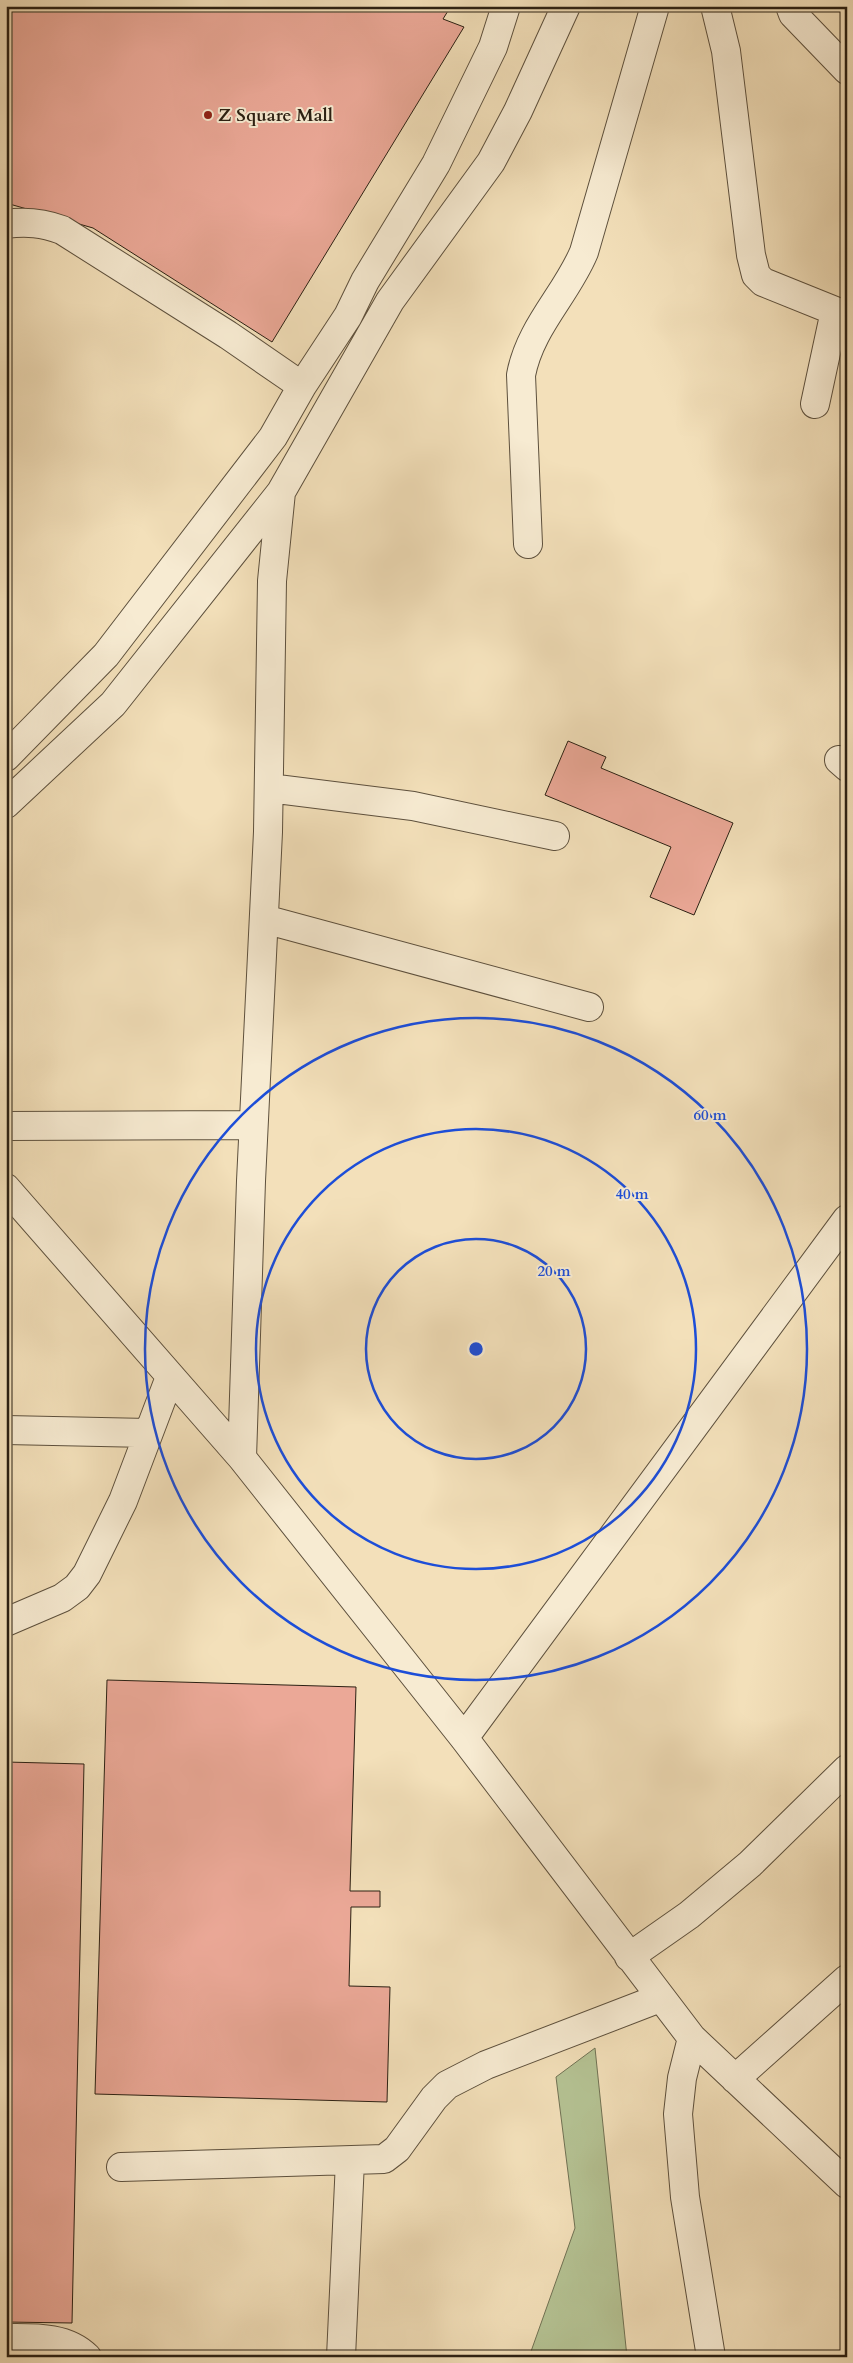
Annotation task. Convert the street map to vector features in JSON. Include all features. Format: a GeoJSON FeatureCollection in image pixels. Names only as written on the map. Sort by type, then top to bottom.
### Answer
{"type":"FeatureCollection","features":[{"type":"Feature","properties":{"kind":"street"},"geometry":{"type":"LineString","coordinates":[[6,757],[106,655],[273,437],[302,386],[348,316],[365,281],[436,164],[493,47],[506,6]]}},
{"type":"Feature","properties":{"kind":"street"},"geometry":{"type":"LineString","coordinates":[[6,804],[113,704],[281,492],[390,301],[491,162],[518,111],[566,6]]}},
{"type":"Feature","properties":{"kind":"street"},"geometry":{"type":"LineString","coordinates":[[528,544],[521,374],[524,356],[533,337],[577,268],[584,252],[655,6]]}},
{"type":"Feature","properties":{"kind":"street"},"geometry":{"type":"LineString","coordinates":[[715,6],[726,51],[751,256],[756,275],[763,282],[841,312],[814,404]]}},
{"type":"Feature","properties":{"kind":"street"},"geometry":{"type":"LineString","coordinates":[[790,6],[792,14],[847,70]]}},
{"type":"Feature","properties":{"kind":"street"},"geometry":{"type":"LineString","coordinates":[[6,224],[24,221],[46,224],[62,230],[228,335],[302,386]]}},
{"type":"Feature","properties":{"kind":"street"},"geometry":{"type":"LineString","coordinates":[[242,1458],[253,1125],[269,788],[272,581],[281,492]]}},
{"type":"Feature","properties":{"kind":"street"},"geometry":{"type":"LineString","coordinates":[[269,788],[413,806],[555,836]]}},
{"type":"Feature","properties":{"kind":"street"},"geometry":{"type":"LineString","coordinates":[[264,919],[589,1007]]}},
{"type":"Feature","properties":{"kind":"street"},"geometry":{"type":"LineString","coordinates":[[6,1126],[253,1125]]}},
{"type":"Feature","properties":{"kind":"street"},"geometry":{"type":"LineString","coordinates":[[6,1188],[242,1458],[464,1738],[692,2038],[847,2184]]}},
{"type":"Feature","properties":{"kind":"street"},"geometry":{"type":"LineString","coordinates":[[464,1738],[847,1219]]}},
{"type":"Feature","properties":{"kind":"street"},"geometry":{"type":"LineString","coordinates":[[6,1622],[62,1598],[77,1587],[87,1574],[123,1501],[170,1377]]}},
{"type":"Feature","properties":{"kind":"street"},"geometry":{"type":"LineString","coordinates":[[6,1430],[148,1433]]}},
{"type":"Feature","properties":{"kind":"street"},"geometry":{"type":"LineString","coordinates":[[629,1957],[689,1915],[750,1864],[847,1769]]}},
{"type":"Feature","properties":{"kind":"street"},"geometry":{"type":"LineString","coordinates":[[735,2080],[847,1979]]}},
{"type":"Feature","properties":{"kind":"street"},"geometry":{"type":"LineString","coordinates":[[122,2167],[384,2160],[397,2149],[434,2098],[447,2085],[486,2066],[660,1998]]}},
{"type":"Feature","properties":{"kind":"street"},"geometry":{"type":"LineString","coordinates":[[692,2038],[682,2078],[678,2114],[685,2197],[711,2357]]}},
{"type":"Feature","properties":{"kind":"street"},"geometry":{"type":"LineString","coordinates":[[341,2357],[350,2161]]}},
{"type":"Feature","properties":{"kind":"street"},"geometry":{"type":"LineString","coordinates":[[6,2338],[48,2338],[81,2351],[87,2357]]}},
{"type":"Feature","properties":{"kind":"green space"},"geometry":{"type":"Polygon","coordinates":[[[595,2048],[627,2357],[529,2357],[575,2228],[556,2077],[595,2048]]]}},
{"type":"Feature","properties":{"kind":"building","name":"Z Square Mall"},"geometry":{"type":"Polygon","coordinates":[[[6,6],[451,6],[443,19],[464,27],[272,342],[93,228],[6,203],[6,6]]]}},
{"type":"Feature","properties":{"kind":"building"},"geometry":{"type":"Polygon","coordinates":[[[568,741],[606,757],[601,768],[733,823],[694,915],[650,897],[671,847],[545,795],[568,741]]]}},
{"type":"Feature","properties":{"kind":"building"},"geometry":{"type":"Polygon","coordinates":[[[107,1680],[356,1687],[350,1891],[380,1891],[380,1907],[351,1907],[349,1986],[390,1987],[387,2102],[95,2094],[107,1680]]]}},
{"type":"Feature","properties":{"kind":"building"},"geometry":{"type":"Polygon","coordinates":[[[6,1762],[84,1764],[72,2323],[6,2322],[6,1762]]]}},
{"type":"Feature","properties":{"kind":"place","name":"Z Square Mall"},"geometry":{"type":"Point","coordinates":[208,115]}}]}
